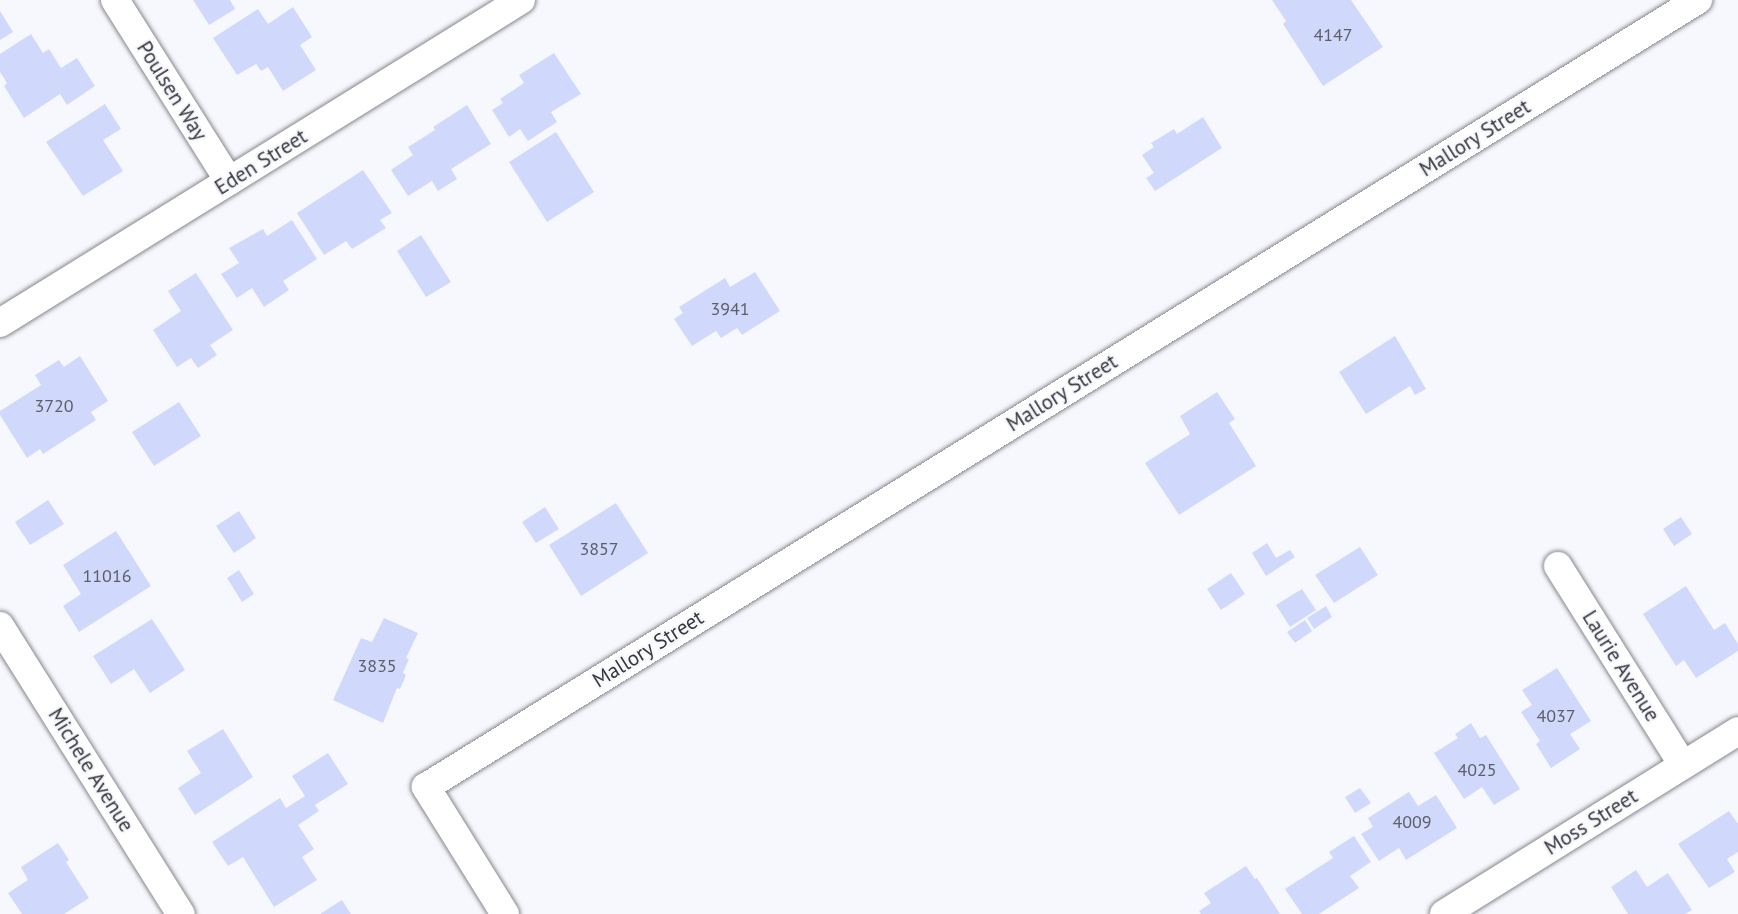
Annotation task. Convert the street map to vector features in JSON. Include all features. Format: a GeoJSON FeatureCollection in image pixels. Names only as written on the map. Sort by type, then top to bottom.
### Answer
{"type":"FeatureCollection","features":[{"type":"Feature","properties":{"kind":"street","name":"Poulsen Way"},"geometry":{"type":"LineString","coordinates":[[115,0],[230,181]]}},
{"type":"Feature","properties":{"kind":"street","name":"Eden Street"},"geometry":{"type":"LineString","coordinates":[[0,323],[521,0]]}},
{"type":"Feature","properties":{"kind":"street","name":"Mallory Street"},"geometry":{"type":"LineString","coordinates":[[505,914],[426,786],[1698,0]]}},
{"type":"Feature","properties":{"kind":"street","name":"Laurie Avenue"},"geometry":{"type":"LineString","coordinates":[[1558,566],[1683,765]]}},
{"type":"Feature","properties":{"kind":"street","name":"Michele Avenue"},"geometry":{"type":"LineString","coordinates":[[0,626],[181,914]]}},
{"type":"Feature","properties":{"kind":"street","name":"Moss Street"},"geometry":{"type":"LineString","coordinates":[[1444,914],[1738,731]]}},
{"type":"Feature","properties":{"kind":"building"},"geometry":{"type":"Polygon","coordinates":[[[193,0],[230,0],[235,9],[209,25],[193,0]]]}},
{"type":"Feature","properties":{"kind":"building"},"geometry":{"type":"Polygon","coordinates":[[[1272,0],[1351,0],[1383,47],[1323,86],[1283,24],[1286,21],[1272,0]]]}},
{"type":"Feature","properties":{"kind":"building"},"geometry":{"type":"Polygon","coordinates":[[[293,7],[312,37],[300,45],[316,70],[283,91],[268,67],[261,71],[256,64],[237,75],[213,38],[258,9],[268,24],[293,7]]]}},
{"type":"Feature","properties":{"kind":"building"},"geometry":{"type":"Polygon","coordinates":[[[0,11],[13,32],[0,40],[0,11]]]}},
{"type":"Feature","properties":{"kind":"building"},"geometry":{"type":"Polygon","coordinates":[[[31,34],[43,53],[49,49],[61,68],[77,58],[95,86],[67,105],[60,94],[24,118],[4,86],[7,83],[0,72],[0,54],[31,34]]]}},
{"type":"Feature","properties":{"kind":"building"},"geometry":{"type":"Polygon","coordinates":[[[554,53],[581,94],[551,112],[557,122],[528,141],[520,129],[509,137],[492,110],[503,103],[500,99],[524,83],[519,75],[554,53]]]}},
{"type":"Feature","properties":{"kind":"building"},"geometry":{"type":"Polygon","coordinates":[[[105,104],[121,129],[103,140],[123,171],[83,196],[46,142],[105,104]]]}},
{"type":"Feature","properties":{"kind":"building"},"geometry":{"type":"Polygon","coordinates":[[[467,105],[491,144],[451,169],[457,179],[438,191],[432,181],[408,196],[391,170],[413,155],[408,147],[435,130],[433,127],[467,105]]]}},
{"type":"Feature","properties":{"kind":"building"},"geometry":{"type":"Polygon","coordinates":[[[1203,117],[1222,148],[1155,191],[1146,178],[1154,173],[1142,155],[1154,147],[1151,143],[1174,129],[1177,134],[1203,117]]]}},
{"type":"Feature","properties":{"kind":"building"},"geometry":{"type":"Polygon","coordinates":[[[556,132],[594,192],[547,222],[509,162],[556,132]]]}},
{"type":"Feature","properties":{"kind":"building"},"geometry":{"type":"Polygon","coordinates":[[[363,170],[392,213],[380,220],[386,228],[352,249],[346,241],[324,255],[297,213],[363,170]]]}},
{"type":"Feature","properties":{"kind":"building"},"geometry":{"type":"Polygon","coordinates":[[[292,220],[317,259],[283,281],[289,290],[264,307],[252,288],[237,298],[221,274],[239,263],[229,248],[263,229],[267,236],[292,220]]]}},
{"type":"Feature","properties":{"kind":"building"},"geometry":{"type":"Polygon","coordinates":[[[421,235],[451,282],[426,297],[397,251],[421,235]]]}},
{"type":"Feature","properties":{"kind":"building"},"geometry":{"type":"Polygon","coordinates":[[[755,272],[780,311],[742,335],[737,328],[721,338],[716,331],[692,346],[674,319],[683,313],[679,307],[725,278],[730,287],[755,272]]]}},
{"type":"Feature","properties":{"kind":"building"},"geometry":{"type":"Polygon","coordinates":[[[196,273],[233,330],[210,345],[217,355],[198,368],[191,358],[177,367],[153,330],[181,311],[168,291],[196,273]]]}},
{"type":"Feature","properties":{"kind":"building"},"geometry":{"type":"Polygon","coordinates":[[[1395,336],[1426,389],[1415,395],[1410,386],[1366,414],[1339,372],[1395,336]]]}},
{"type":"Feature","properties":{"kind":"building"},"geometry":{"type":"Polygon","coordinates":[[[80,356],[108,401],[91,412],[96,420],[43,454],[40,449],[27,458],[0,415],[0,411],[41,385],[35,375],[59,360],[64,367],[80,356]]]}},
{"type":"Feature","properties":{"kind":"building"},"geometry":{"type":"Polygon","coordinates":[[[1217,392],[1235,419],[1229,423],[1256,466],[1179,515],[1145,463],[1190,434],[1180,416],[1217,392]]]}},
{"type":"Feature","properties":{"kind":"building"},"geometry":{"type":"Polygon","coordinates":[[[179,402],[201,436],[154,466],[132,432],[179,402]]]}},
{"type":"Feature","properties":{"kind":"building"},"geometry":{"type":"Polygon","coordinates":[[[48,500],[64,524],[30,545],[15,522],[48,500]]]}},
{"type":"Feature","properties":{"kind":"building"},"geometry":{"type":"Polygon","coordinates":[[[616,503],[648,553],[581,596],[549,545],[616,503]]]}},
{"type":"Feature","properties":{"kind":"building"},"geometry":{"type":"Polygon","coordinates":[[[545,507],[559,529],[536,543],[522,522],[545,507]]]}},
{"type":"Feature","properties":{"kind":"building"},"geometry":{"type":"Polygon","coordinates":[[[239,511],[256,538],[234,553],[216,526],[239,511]]]}},
{"type":"Feature","properties":{"kind":"building"},"geometry":{"type":"Polygon","coordinates":[[[1681,517],[1692,534],[1674,546],[1663,529],[1681,517]]]}},
{"type":"Feature","properties":{"kind":"building"},"geometry":{"type":"Polygon","coordinates":[[[116,531],[151,586],[79,632],[63,606],[81,594],[63,565],[116,531]]]}},
{"type":"Feature","properties":{"kind":"building"},"geometry":{"type":"Polygon","coordinates":[[[1267,543],[1276,558],[1290,550],[1295,557],[1266,576],[1252,553],[1267,543]]]}},
{"type":"Feature","properties":{"kind":"building"},"geometry":{"type":"Polygon","coordinates":[[[1360,547],[1378,575],[1334,603],[1315,575],[1360,547]]]}},
{"type":"Feature","properties":{"kind":"building"},"geometry":{"type":"Polygon","coordinates":[[[239,570],[254,594],[242,602],[227,578],[239,570]]]}},
{"type":"Feature","properties":{"kind":"building"},"geometry":{"type":"Polygon","coordinates":[[[1231,573],[1245,594],[1221,610],[1207,589],[1231,573]]]}},
{"type":"Feature","properties":{"kind":"building"},"geometry":{"type":"Polygon","coordinates":[[[1686,586],[1714,630],[1725,623],[1738,644],[1738,651],[1696,678],[1684,660],[1676,666],[1643,614],[1686,586]]]}},
{"type":"Feature","properties":{"kind":"building"},"geometry":{"type":"Polygon","coordinates":[[[1302,589],[1316,610],[1290,627],[1276,605],[1302,589]]]}},
{"type":"Feature","properties":{"kind":"building"},"geometry":{"type":"Polygon","coordinates":[[[1326,606],[1332,617],[1314,629],[1307,618],[1326,606]]]}},
{"type":"Feature","properties":{"kind":"building"},"geometry":{"type":"Polygon","coordinates":[[[384,618],[418,633],[406,658],[409,659],[403,673],[406,675],[400,689],[397,688],[383,723],[333,700],[361,638],[372,642],[384,618]]]}},
{"type":"Feature","properties":{"kind":"building"},"geometry":{"type":"Polygon","coordinates":[[[152,619],[185,670],[150,693],[134,669],[111,684],[93,656],[152,619]]]}},
{"type":"Feature","properties":{"kind":"building"},"geometry":{"type":"Polygon","coordinates":[[[1305,620],[1312,631],[1295,643],[1287,632],[1305,620]]]}},
{"type":"Feature","properties":{"kind":"building"},"geometry":{"type":"Polygon","coordinates":[[[1557,668],[1591,721],[1570,734],[1580,749],[1551,768],[1536,744],[1540,741],[1521,712],[1532,705],[1522,690],[1557,668]]]}},
{"type":"Feature","properties":{"kind":"building"},"geometry":{"type":"Polygon","coordinates":[[[1471,723],[1480,738],[1486,735],[1520,789],[1494,805],[1482,787],[1464,799],[1434,753],[1458,738],[1455,734],[1471,723]]]}},
{"type":"Feature","properties":{"kind":"building"},"geometry":{"type":"Polygon","coordinates":[[[223,729],[253,777],[195,815],[178,788],[201,773],[187,751],[223,729]]]}},
{"type":"Feature","properties":{"kind":"building"},"geometry":{"type":"Polygon","coordinates":[[[328,753],[348,784],[315,805],[319,811],[298,825],[314,849],[302,857],[317,880],[274,907],[243,857],[228,866],[212,842],[280,798],[286,808],[305,796],[292,776],[328,753]]]}},
{"type":"Feature","properties":{"kind":"building"},"geometry":{"type":"Polygon","coordinates":[[[1360,788],[1371,803],[1355,813],[1345,797],[1360,788]]]}},
{"type":"Feature","properties":{"kind":"building"},"geometry":{"type":"Polygon","coordinates":[[[1409,792],[1418,806],[1436,795],[1457,828],[1406,860],[1399,848],[1379,861],[1361,834],[1373,827],[1368,818],[1409,792]]]}},
{"type":"Feature","properties":{"kind":"building"},"geometry":{"type":"Polygon","coordinates":[[[1729,811],[1738,824],[1738,852],[1727,859],[1735,872],[1709,888],[1678,844],[1729,811]]]}},
{"type":"Feature","properties":{"kind":"building"},"geometry":{"type":"Polygon","coordinates":[[[1354,836],[1371,862],[1350,876],[1359,888],[1319,914],[1302,914],[1285,889],[1333,858],[1329,852],[1354,836]]]}},
{"type":"Feature","properties":{"kind":"building"},"geometry":{"type":"Polygon","coordinates":[[[58,843],[69,860],[66,862],[89,898],[64,914],[22,914],[8,893],[28,880],[21,867],[58,843]]]}},
{"type":"Feature","properties":{"kind":"building"},"geometry":{"type":"Polygon","coordinates":[[[1246,866],[1255,879],[1257,878],[1280,914],[1201,914],[1199,911],[1211,903],[1204,893],[1246,866]]]}},
{"type":"Feature","properties":{"kind":"building"},"geometry":{"type":"Polygon","coordinates":[[[1636,870],[1647,887],[1668,873],[1692,910],[1685,914],[1628,914],[1611,887],[1636,870]]]}},
{"type":"Feature","properties":{"kind":"building"},"geometry":{"type":"Polygon","coordinates":[[[342,900],[351,914],[320,914],[342,900]]]}}]}
